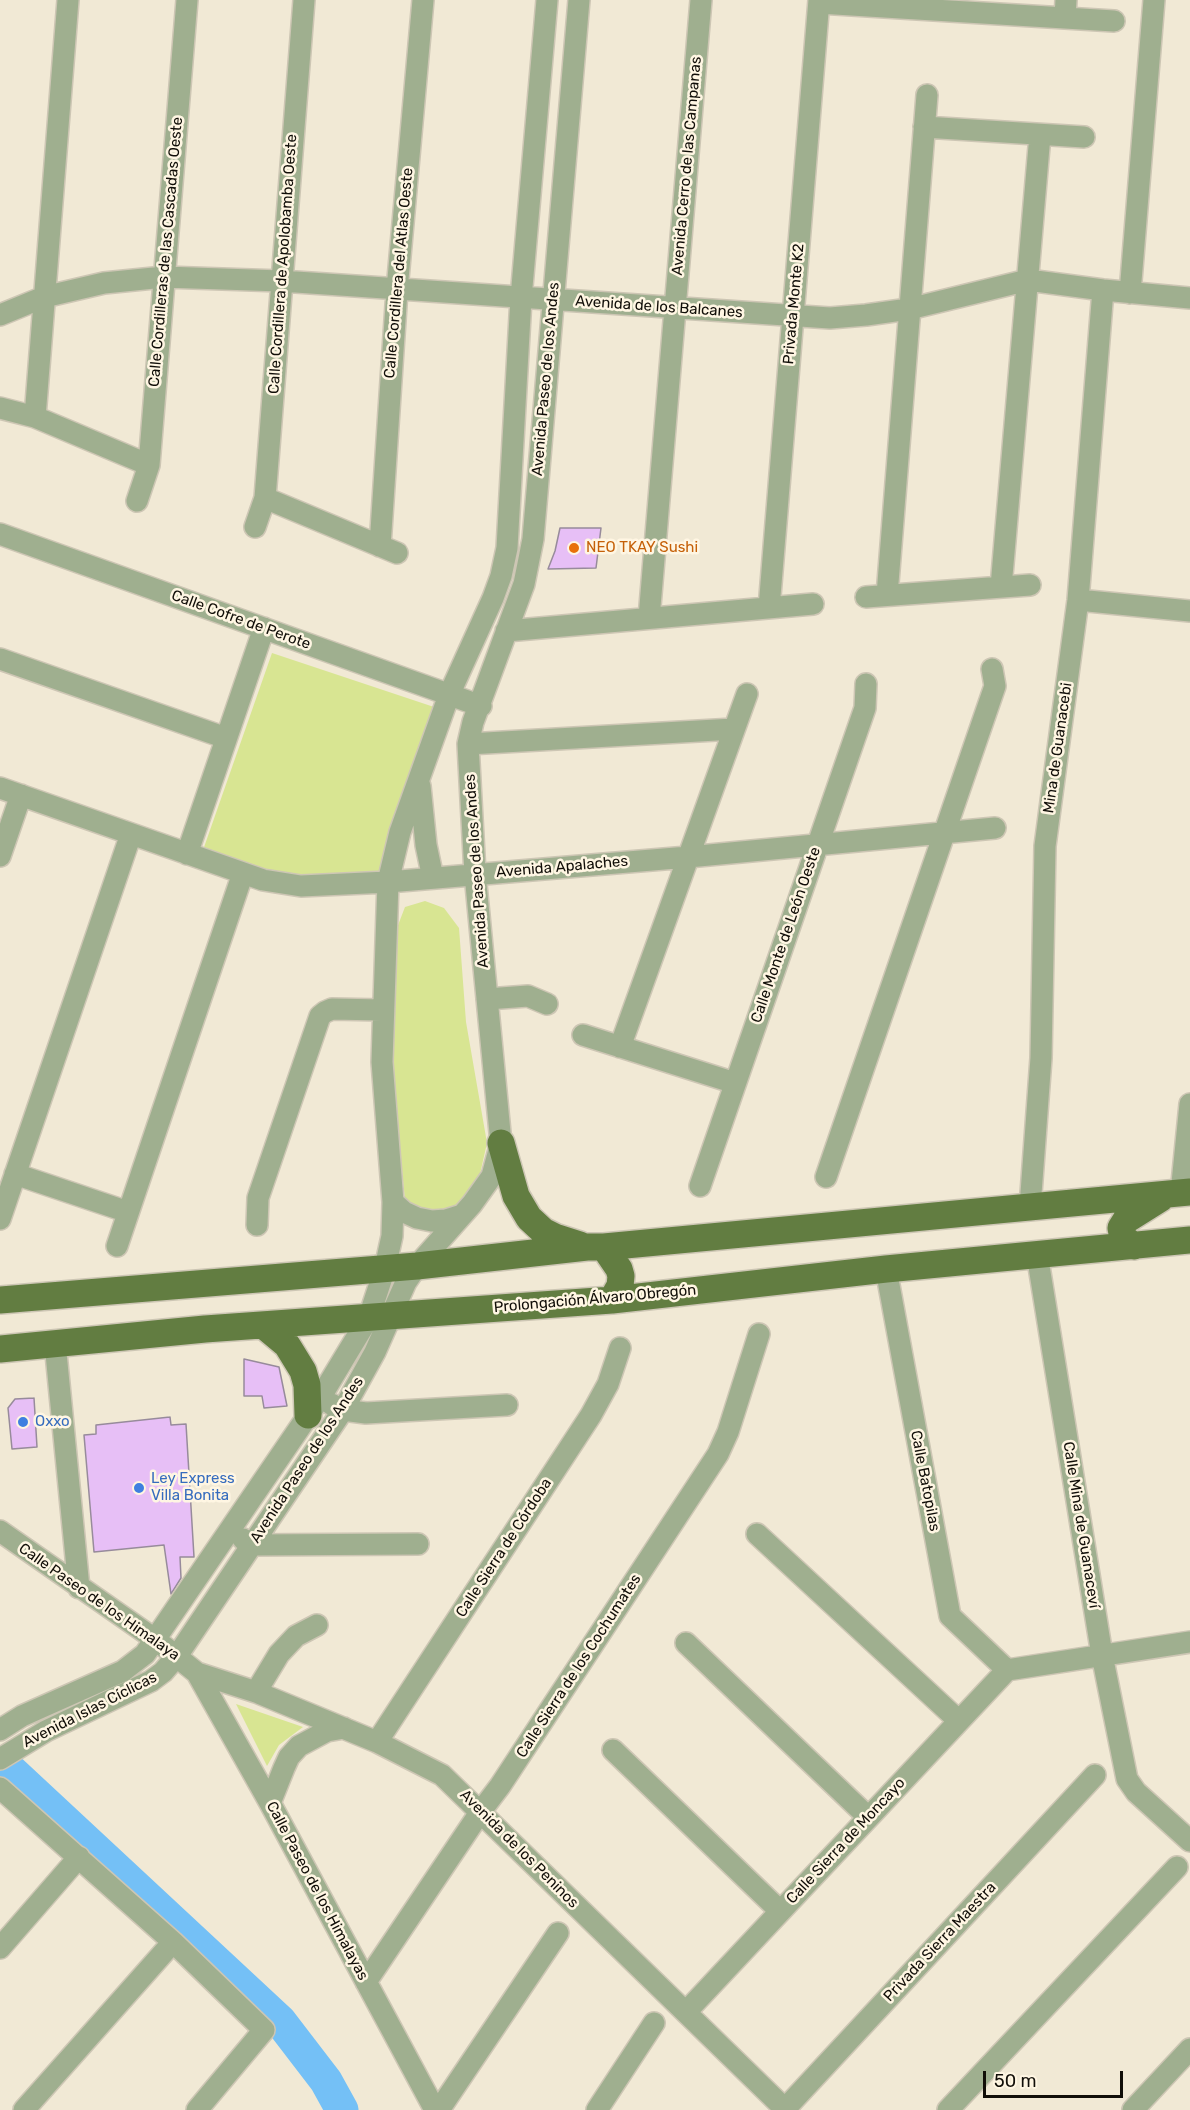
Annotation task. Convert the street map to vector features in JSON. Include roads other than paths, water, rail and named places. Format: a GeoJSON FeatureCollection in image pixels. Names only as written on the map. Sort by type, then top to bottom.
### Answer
{"type":"FeatureCollection","features":[{"type":"Feature","properties":{"kind":"main road"},"geometry":{"type":"LineString","coordinates":[[501,1143],[516,1196],[529,1218],[543,1231],[555,1237],[595,1247],[619,1269],[620,1286],[612,1300]]}},
{"type":"Feature","properties":{"kind":"main road"},"geometry":{"type":"LineString","coordinates":[[0,1300],[417,1266],[595,1247],[1179,1194]]}},
{"type":"Feature","properties":{"kind":"main road"},"geometry":{"type":"LineString","coordinates":[[1134,1246],[1123,1238],[1121,1228],[1126,1220],[1179,1194]]}},
{"type":"Feature","properties":{"kind":"main road","name":"Prolongación Álvaro Obregón"},"geometry":{"type":"LineString","coordinates":[[0,1349],[205,1329],[612,1300],[886,1269],[1190,1240]]}},
{"type":"Feature","properties":{"kind":"main road"},"geometry":{"type":"LineString","coordinates":[[263,1325],[287,1345],[303,1371],[314,1406]]}},
{"type":"Feature","properties":{"kind":"street"},"geometry":{"type":"LineString","coordinates":[[35,417],[68,0]]}},
{"type":"Feature","properties":{"kind":"street","name":"Calle Cordilleras de las Cascadas Oeste"},"geometry":{"type":"LineString","coordinates":[[137,501],[149,465],[187,0]]}},
{"type":"Feature","properties":{"kind":"street","name":"Calle Cordillera de Apolobamba Oeste"},"geometry":{"type":"LineString","coordinates":[[255,527],[266,498],[304,0]]}},
{"type":"Feature","properties":{"kind":"street","name":"Calle Cordillera del Atlas Oeste"},"geometry":{"type":"LineString","coordinates":[[266,498],[388,550],[397,290],[423,0]]}},
{"type":"Feature","properties":{"kind":"street","name":"Avenida Paseo de los Andes"},"geometry":{"type":"LineString","coordinates":[[177,1656],[343,1410],[375,1352],[392,1236],[393,1202],[382,1062],[388,882],[400,832],[449,695],[493,598],[507,548],[521,298],[547,0]]}},
{"type":"Feature","properties":{"kind":"street","name":"Avenida Paseo de los Andes"},"geometry":{"type":"LineString","coordinates":[[156,1640],[314,1406],[417,1266],[472,1204],[492,1176],[501,1143],[475,874],[468,744],[473,722],[481,706],[524,584],[533,538],[579,0]]}},
{"type":"Feature","properties":{"kind":"street","name":"Avenida Cerro de las Campanas"},"geometry":{"type":"LineString","coordinates":[[649,618],[701,0]]}},
{"type":"Feature","properties":{"kind":"street"},"geometry":{"type":"LineString","coordinates":[[1130,292],[1154,0]]}},
{"type":"Feature","properties":{"kind":"street"},"geometry":{"type":"LineString","coordinates":[[819,1],[1065,9],[1114,21]]}},
{"type":"Feature","properties":{"kind":"street","name":"Privada Monte K2"},"geometry":{"type":"LineString","coordinates":[[769,608],[819,1]]}},
{"type":"Feature","properties":{"kind":"street"},"geometry":{"type":"LineString","coordinates":[[887,595],[927,95]]}},
{"type":"Feature","properties":{"kind":"street"},"geometry":{"type":"LineString","coordinates":[[924,127],[1084,137]]}},
{"type":"Feature","properties":{"kind":"street"},"geometry":{"type":"LineString","coordinates":[[1001,587],[1040,135]]}},
{"type":"Feature","properties":{"kind":"street","name":"Avenida de los Balcanes"},"geometry":{"type":"LineString","coordinates":[[0,315],[44,297],[104,284],[164,277],[281,281],[830,318],[909,309],[1028,280],[1102,290]]}},
{"type":"Feature","properties":{"kind":"street"},"geometry":{"type":"LineString","coordinates":[[1102,290],[1190,298]]}},
{"type":"Feature","properties":{"kind":"street","name":"Mina de Guanacebi"},"geometry":{"type":"LineString","coordinates":[[1030,1207],[1041,1058],[1045,846],[1078,600],[1102,290]]}},
{"type":"Feature","properties":{"kind":"street"},"geometry":{"type":"LineString","coordinates":[[0,408],[35,417],[149,465]]}},
{"type":"Feature","properties":{"kind":"street","name":"Calle Cofre de Perote"},"geometry":{"type":"LineString","coordinates":[[0,534],[481,706]]}},
{"type":"Feature","properties":{"kind":"street"},"geometry":{"type":"LineString","coordinates":[[866,597],[1030,585]]}},
{"type":"Feature","properties":{"kind":"street"},"geometry":{"type":"LineString","coordinates":[[1078,600],[1190,611]]}},
{"type":"Feature","properties":{"kind":"street"},"geometry":{"type":"LineString","coordinates":[[506,631],[813,604]]}},
{"type":"Feature","properties":{"kind":"street"},"geometry":{"type":"LineString","coordinates":[[187,854],[264,628]]}},
{"type":"Feature","properties":{"kind":"street"},"geometry":{"type":"LineString","coordinates":[[0,659],[226,738]]}},
{"type":"Feature","properties":{"kind":"street"},"geometry":{"type":"LineString","coordinates":[[826,1177],[947,831],[995,686],[992,669]]}},
{"type":"Feature","properties":{"kind":"street","name":"Calle Monte de León Oeste"},"geometry":{"type":"LineString","coordinates":[[700,1186],[865,708],[866,684]]}},
{"type":"Feature","properties":{"kind":"street"},"geometry":{"type":"LineString","coordinates":[[620,1047],[747,694]]}},
{"type":"Feature","properties":{"kind":"street"},"geometry":{"type":"LineString","coordinates":[[468,744],[734,729]]}},
{"type":"Feature","properties":{"kind":"street"},"geometry":{"type":"LineString","coordinates":[[419,779],[426,845],[433,878]]}},
{"type":"Feature","properties":{"kind":"street","name":"Avenida Apalaches"},"geometry":{"type":"LineString","coordinates":[[0,788],[263,880],[301,886],[388,882],[688,857],[995,828]]}},
{"type":"Feature","properties":{"kind":"street"},"geometry":{"type":"LineString","coordinates":[[0,856],[21,795]]}},
{"type":"Feature","properties":{"kind":"street"},"geometry":{"type":"LineString","coordinates":[[0,1218],[131,834]]}},
{"type":"Feature","properties":{"kind":"street"},"geometry":{"type":"LineString","coordinates":[[117,1246],[243,873]]}},
{"type":"Feature","properties":{"kind":"street"},"geometry":{"type":"LineString","coordinates":[[487,999],[528,996],[548,1004]]}},
{"type":"Feature","properties":{"kind":"street"},"geometry":{"type":"LineString","coordinates":[[257,1226],[258,1198],[320,1016],[332,1009],[382,1010]]}},
{"type":"Feature","properties":{"kind":"street"},"geometry":{"type":"LineString","coordinates":[[583,1035],[735,1083]]}},
{"type":"Feature","properties":{"kind":"street"},"geometry":{"type":"LineString","coordinates":[[1179,1194],[1190,1104]]}},
{"type":"Feature","properties":{"kind":"street"},"geometry":{"type":"LineString","coordinates":[[15,1174],[128,1212]]}},
{"type":"Feature","properties":{"kind":"street"},"geometry":{"type":"LineString","coordinates":[[393,1202],[404,1212],[432,1221],[462,1215]]}},
{"type":"Feature","properties":{"kind":"street","name":"Calle Mina de Guanaceví"},"geometry":{"type":"LineString","coordinates":[[1037,1254],[1102,1655],[1127,1779],[1136,1792],[1190,1841]]}},
{"type":"Feature","properties":{"kind":"street","name":"Calle Batopilas"},"geometry":{"type":"LineString","coordinates":[[886,1269],[950,1616],[1006,1670]]}},
{"type":"Feature","properties":{"kind":"street","name":"Calle Sierra de los Cochumates"},"geometry":{"type":"LineString","coordinates":[[366,1982],[500,1786],[718,1454],[728,1432],[759,1334]]}},
{"type":"Feature","properties":{"kind":"street"},"geometry":{"type":"LineString","coordinates":[[55,1343],[79,1588]]}},
{"type":"Feature","properties":{"kind":"street","name":"Calle Sierra de Córdoba"},"geometry":{"type":"LineString","coordinates":[[377,1742],[591,1415],[608,1384],[620,1348]]}},
{"type":"Feature","properties":{"kind":"street"},"geometry":{"type":"LineString","coordinates":[[314,1406],[366,1413],[507,1405]]}},
{"type":"Feature","properties":{"kind":"street"},"geometry":{"type":"LineString","coordinates":[[230,1530],[251,1545],[418,1544]]}},
{"type":"Feature","properties":{"kind":"street","name":"Calle Paseo de los Himalaya"},"geometry":{"type":"LineString","coordinates":[[0,1532],[156,1640],[197,1673]]}},
{"type":"Feature","properties":{"kind":"street"},"geometry":{"type":"LineString","coordinates":[[757,1534],[959,1721]]}},
{"type":"Feature","properties":{"kind":"street"},"geometry":{"type":"LineString","coordinates":[[256,1692],[279,1654],[297,1636],[316,1624]]}},
{"type":"Feature","properties":{"kind":"street","name":"Avenida Islas Cíclicas"},"geometry":{"type":"LineString","coordinates":[[0,1730],[22,1716],[123,1671],[137,1661],[156,1640]]}},
{"type":"Feature","properties":{"kind":"street"},"geometry":{"type":"LineString","coordinates":[[1006,1670],[1190,1642]]}},
{"type":"Feature","properties":{"kind":"street"},"geometry":{"type":"LineString","coordinates":[[686,1643],[868,1818]]}},
{"type":"Feature","properties":{"kind":"street","name":"Avenida Islas Cíclicas"},"geometry":{"type":"LineString","coordinates":[[0,1759],[46,1731],[151,1680],[163,1672],[177,1656]]}},
{"type":"Feature","properties":{"kind":"street","name":"Calle Sierra de Moncayo"},"geometry":{"type":"LineString","coordinates":[[686,2012],[1006,1670]]}},
{"type":"Feature","properties":{"kind":"street","name":"Avenida de los Peninos"},"geometry":{"type":"LineString","coordinates":[[197,1673],[256,1692],[344,1728],[442,1775],[785,2109]]}},
{"type":"Feature","properties":{"kind":"street","name":"Calle Paseo de los Himalayas"},"geometry":{"type":"LineString","coordinates":[[197,1673],[437,2110]]}},
{"type":"Feature","properties":{"kind":"street"},"geometry":{"type":"LineString","coordinates":[[270,1803],[286,1762],[299,1746],[327,1731],[344,1728]]}},
{"type":"Feature","properties":{"kind":"street"},"geometry":{"type":"LineString","coordinates":[[613,1750],[780,1911]]}},
{"type":"Feature","properties":{"kind":"street","name":"Privada Sierra Maestra"},"geometry":{"type":"LineString","coordinates":[[785,2109],[1095,1775]]}},
{"type":"Feature","properties":{"kind":"street"},"geometry":{"type":"LineString","coordinates":[[0,1788],[173,1942],[264,2030],[197,2110]]}},
{"type":"Feature","properties":{"kind":"street"},"geometry":{"type":"LineString","coordinates":[[0,1948],[79,1857]]}},
{"type":"Feature","properties":{"kind":"street"},"geometry":{"type":"LineString","coordinates":[[948,2110],[1177,1867]]}},
{"type":"Feature","properties":{"kind":"street"},"geometry":{"type":"LineString","coordinates":[[437,2110],[558,1933]]}},
{"type":"Feature","properties":{"kind":"street"},"geometry":{"type":"LineString","coordinates":[[24,2110],[173,1942]]}},
{"type":"Feature","properties":{"kind":"street"},"geometry":{"type":"LineString","coordinates":[[597,2110],[654,2023]]}},
{"type":"Feature","properties":{"kind":"street"},"geometry":{"type":"LineString","coordinates":[[1133,2110],[1190,2049]]}},
{"type":"Feature","properties":{"kind":"waterway"},"geometry":{"type":"LineString","coordinates":[[8,1768],[280,2021],[326,2081],[342,2110]]}},
{"type":"Feature","properties":{"kind":"place","name":"NEO TKAY Sushi"},"geometry":{"type":"Point","coordinates":[574,548]}},
{"type":"Feature","properties":{"kind":"place","name":"Oxxo"},"geometry":{"type":"Point","coordinates":[23,1422]}},
{"type":"Feature","properties":{"kind":"place","name":"Ley Express Villa Bonita"},"geometry":{"type":"Point","coordinates":[139,1488]}}]}
